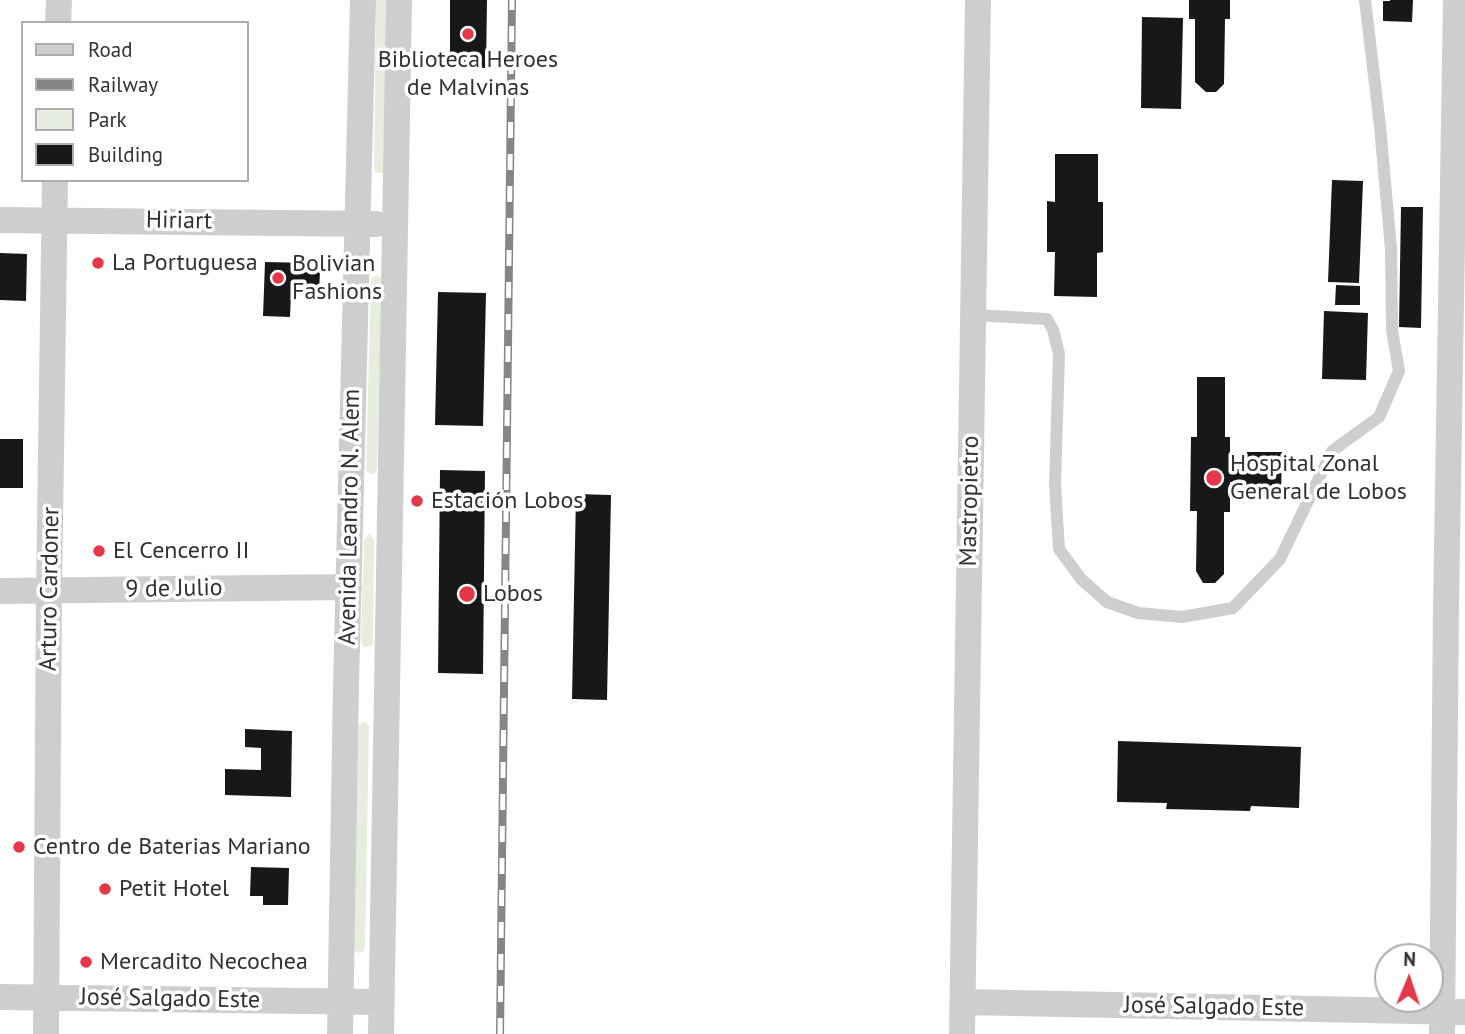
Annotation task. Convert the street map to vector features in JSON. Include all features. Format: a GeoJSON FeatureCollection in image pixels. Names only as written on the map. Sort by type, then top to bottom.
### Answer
{"type":"FeatureCollection","features":[{"type":"Feature","properties":{"kind":"street"},"geometry":{"type":"LineString","coordinates":[[58,21],[59,0]]}},
{"type":"Feature","properties":{"kind":"street","name":"Avenida Leandro N. Alem"},"geometry":{"type":"LineString","coordinates":[[340,1034],[363,0]]}},
{"type":"Feature","properties":{"kind":"street","name":"Avenida Leandro N. Alem"},"geometry":{"type":"LineString","coordinates":[[381,1034],[399,0]]}},
{"type":"Feature","properties":{"kind":"street","name":"Mastropietro"},"geometry":{"type":"LineString","coordinates":[[962,1034],[978,0]]}},
{"type":"Feature","properties":{"kind":"street"},"geometry":{"type":"LineString","coordinates":[[1450,1019],[1459,249],[1456,0]]}},
{"type":"Feature","properties":{"kind":"street","name":"Arturo Cardoner"},"geometry":{"type":"LineString","coordinates":[[46,1034],[55,182]]}},
{"type":"Feature","properties":{"kind":"street","name":"Hiriart"},"geometry":{"type":"LineString","coordinates":[[0,220],[395,224]]}},
{"type":"Feature","properties":{"kind":"street"},"geometry":{"type":"LineString","coordinates":[[351,498],[391,498]]}},
{"type":"Feature","properties":{"kind":"street","name":"9 de Julio"},"geometry":{"type":"LineString","coordinates":[[0,591],[349,587]]}},
{"type":"Feature","properties":{"kind":"street"},"geometry":{"type":"LineString","coordinates":[[346,686],[387,687]]}},
{"type":"Feature","properties":{"kind":"street","name":"José Salgado Este"},"geometry":{"type":"LineString","coordinates":[[0,997],[381,1002]]}},
{"type":"Feature","properties":{"kind":"street","name":"José Salgado Este"},"geometry":{"type":"LineString","coordinates":[[963,1002],[1450,1019]]}},
{"type":"Feature","properties":{"kind":"lane"},"geometry":{"type":"LineString","coordinates":[[973,315],[1047,319],[1053,330],[1059,354],[1055,485],[1059,549],[1081,579],[1107,602],[1138,613],[1182,617],[1233,608],[1280,559],[1332,451],[1380,416],[1399,371],[1392,330],[1391,249],[1380,126],[1365,0]]}},
{"type":"Feature","properties":{"kind":"green space"},"geometry":{"type":"Polygon","coordinates":[[[376,0],[387,0],[383,173],[375,172],[374,168],[376,0]]]}},
{"type":"Feature","properties":{"kind":"green space"},"geometry":{"type":"Polygon","coordinates":[[[377,275],[382,279],[377,469],[371,474],[366,469],[371,279],[377,275]]]}},
{"type":"Feature","properties":{"kind":"green space"},"geometry":{"type":"Polygon","coordinates":[[[369,534],[374,539],[373,643],[366,647],[361,642],[364,539],[369,534]]]}},
{"type":"Feature","properties":{"kind":"green space"},"geometry":{"type":"Polygon","coordinates":[[[364,722],[369,726],[365,947],[363,952],[359,953],[354,947],[358,726],[364,722]]]}},
{"type":"Feature","properties":{"kind":"building","name":"Biblioteca Heroes de Malvinas"},"geometry":{"type":"Polygon","coordinates":[[[450,0],[487,0],[486,68],[450,68],[450,0]]]}},
{"type":"Feature","properties":{"kind":"building"},"geometry":{"type":"Polygon","coordinates":[[[1189,0],[1230,0],[1230,19],[1225,19],[1224,84],[1216,92],[1206,92],[1195,82],[1195,19],[1189,19],[1189,0]]]}},
{"type":"Feature","properties":{"kind":"building"},"geometry":{"type":"Polygon","coordinates":[[[1413,0],[1412,22],[1383,21],[1383,1],[1413,0]]]}},
{"type":"Feature","properties":{"kind":"building"},"geometry":{"type":"Polygon","coordinates":[[[1142,17],[1183,18],[1181,109],[1141,108],[1142,17]]]}},
{"type":"Feature","properties":{"kind":"building"},"geometry":{"type":"Polygon","coordinates":[[[1055,154],[1098,154],[1098,202],[1103,202],[1103,252],[1097,253],[1097,297],[1054,296],[1055,252],[1047,252],[1047,201],[1055,202],[1055,154]]]}},
{"type":"Feature","properties":{"kind":"building"},"geometry":{"type":"Polygon","coordinates":[[[1332,180],[1363,181],[1359,283],[1328,282],[1332,180]]]}},
{"type":"Feature","properties":{"kind":"building"},"geometry":{"type":"Polygon","coordinates":[[[1401,207],[1423,207],[1421,328],[1399,327],[1401,207]]]}},
{"type":"Feature","properties":{"kind":"building"},"geometry":{"type":"Polygon","coordinates":[[[0,253],[27,254],[26,301],[0,300],[0,253]]]}},
{"type":"Feature","properties":{"kind":"building","name":"Bolivian Fashions"},"geometry":{"type":"Polygon","coordinates":[[[265,262],[311,263],[320,271],[319,293],[291,293],[290,317],[263,316],[265,262]]]}},
{"type":"Feature","properties":{"kind":"building"},"geometry":{"type":"Polygon","coordinates":[[[1336,285],[1360,286],[1360,305],[1335,305],[1336,285]]]}},
{"type":"Feature","properties":{"kind":"building"},"geometry":{"type":"Polygon","coordinates":[[[438,292],[486,293],[483,426],[435,425],[438,292]]]}},
{"type":"Feature","properties":{"kind":"building"},"geometry":{"type":"Polygon","coordinates":[[[1324,311],[1368,313],[1366,380],[1322,379],[1324,311]]]}},
{"type":"Feature","properties":{"kind":"building"},"geometry":{"type":"Polygon","coordinates":[[[1197,377],[1225,377],[1225,437],[1230,437],[1230,469],[1244,469],[1243,452],[1282,452],[1281,497],[1243,496],[1243,482],[1230,482],[1230,512],[1224,512],[1224,574],[1215,583],[1203,583],[1196,571],[1197,511],[1190,511],[1191,437],[1197,437],[1197,377]]]}},
{"type":"Feature","properties":{"kind":"building"},"geometry":{"type":"Polygon","coordinates":[[[0,439],[23,439],[23,488],[0,488],[0,439]]]}},
{"type":"Feature","properties":{"kind":"building"},"geometry":{"type":"Polygon","coordinates":[[[440,470],[485,471],[483,674],[438,673],[440,470]]]}},
{"type":"Feature","properties":{"kind":"building"},"geometry":{"type":"Polygon","coordinates":[[[576,494],[611,495],[607,700],[572,699],[576,494]]]}},
{"type":"Feature","properties":{"kind":"building"},"geometry":{"type":"Polygon","coordinates":[[[245,729],[292,731],[291,797],[225,795],[225,769],[261,770],[261,748],[245,747],[245,729]]]}},
{"type":"Feature","properties":{"kind":"building"},"geometry":{"type":"Polygon","coordinates":[[[1118,741],[1301,747],[1299,808],[1251,806],[1250,811],[1166,809],[1167,803],[1117,802],[1118,741]]]}},
{"type":"Feature","properties":{"kind":"building"},"geometry":{"type":"Polygon","coordinates":[[[251,867],[289,868],[288,905],[263,905],[263,896],[250,896],[251,867]]]}},
{"type":"Feature","properties":{"kind":"railway"},"geometry":{"type":"LineString","coordinates":[[500,1034],[512,0]]}},
{"type":"Feature","properties":{"kind":"place","name":"Biblioteca Heroes de Malvinas"},"geometry":{"type":"Point","coordinates":[468,34]}},
{"type":"Feature","properties":{"kind":"place","name":"La Portuguesa"},"geometry":{"type":"Point","coordinates":[98,263]}},
{"type":"Feature","properties":{"kind":"place","name":"Bolivian Fashions"},"geometry":{"type":"Point","coordinates":[278,278]}},
{"type":"Feature","properties":{"kind":"place","name":"Hospital Zonal General de Lobos"},"geometry":{"type":"Point","coordinates":[1214,478]}},
{"type":"Feature","properties":{"kind":"place","name":"Estación Lobos"},"geometry":{"type":"Point","coordinates":[417,501]}},
{"type":"Feature","properties":{"kind":"place","name":"El Cencerro II"},"geometry":{"type":"Point","coordinates":[99,551]}},
{"type":"Feature","properties":{"kind":"place","name":"Lobos"},"geometry":{"type":"Point","coordinates":[467,594]}},
{"type":"Feature","properties":{"kind":"place","name":"Centro de Baterias Mariano"},"geometry":{"type":"Point","coordinates":[19,847]}},
{"type":"Feature","properties":{"kind":"place","name":"Petit Hotel"},"geometry":{"type":"Point","coordinates":[105,889]}},
{"type":"Feature","properties":{"kind":"place","name":"Mercadito Necochea"},"geometry":{"type":"Point","coordinates":[86,962]}}]}
